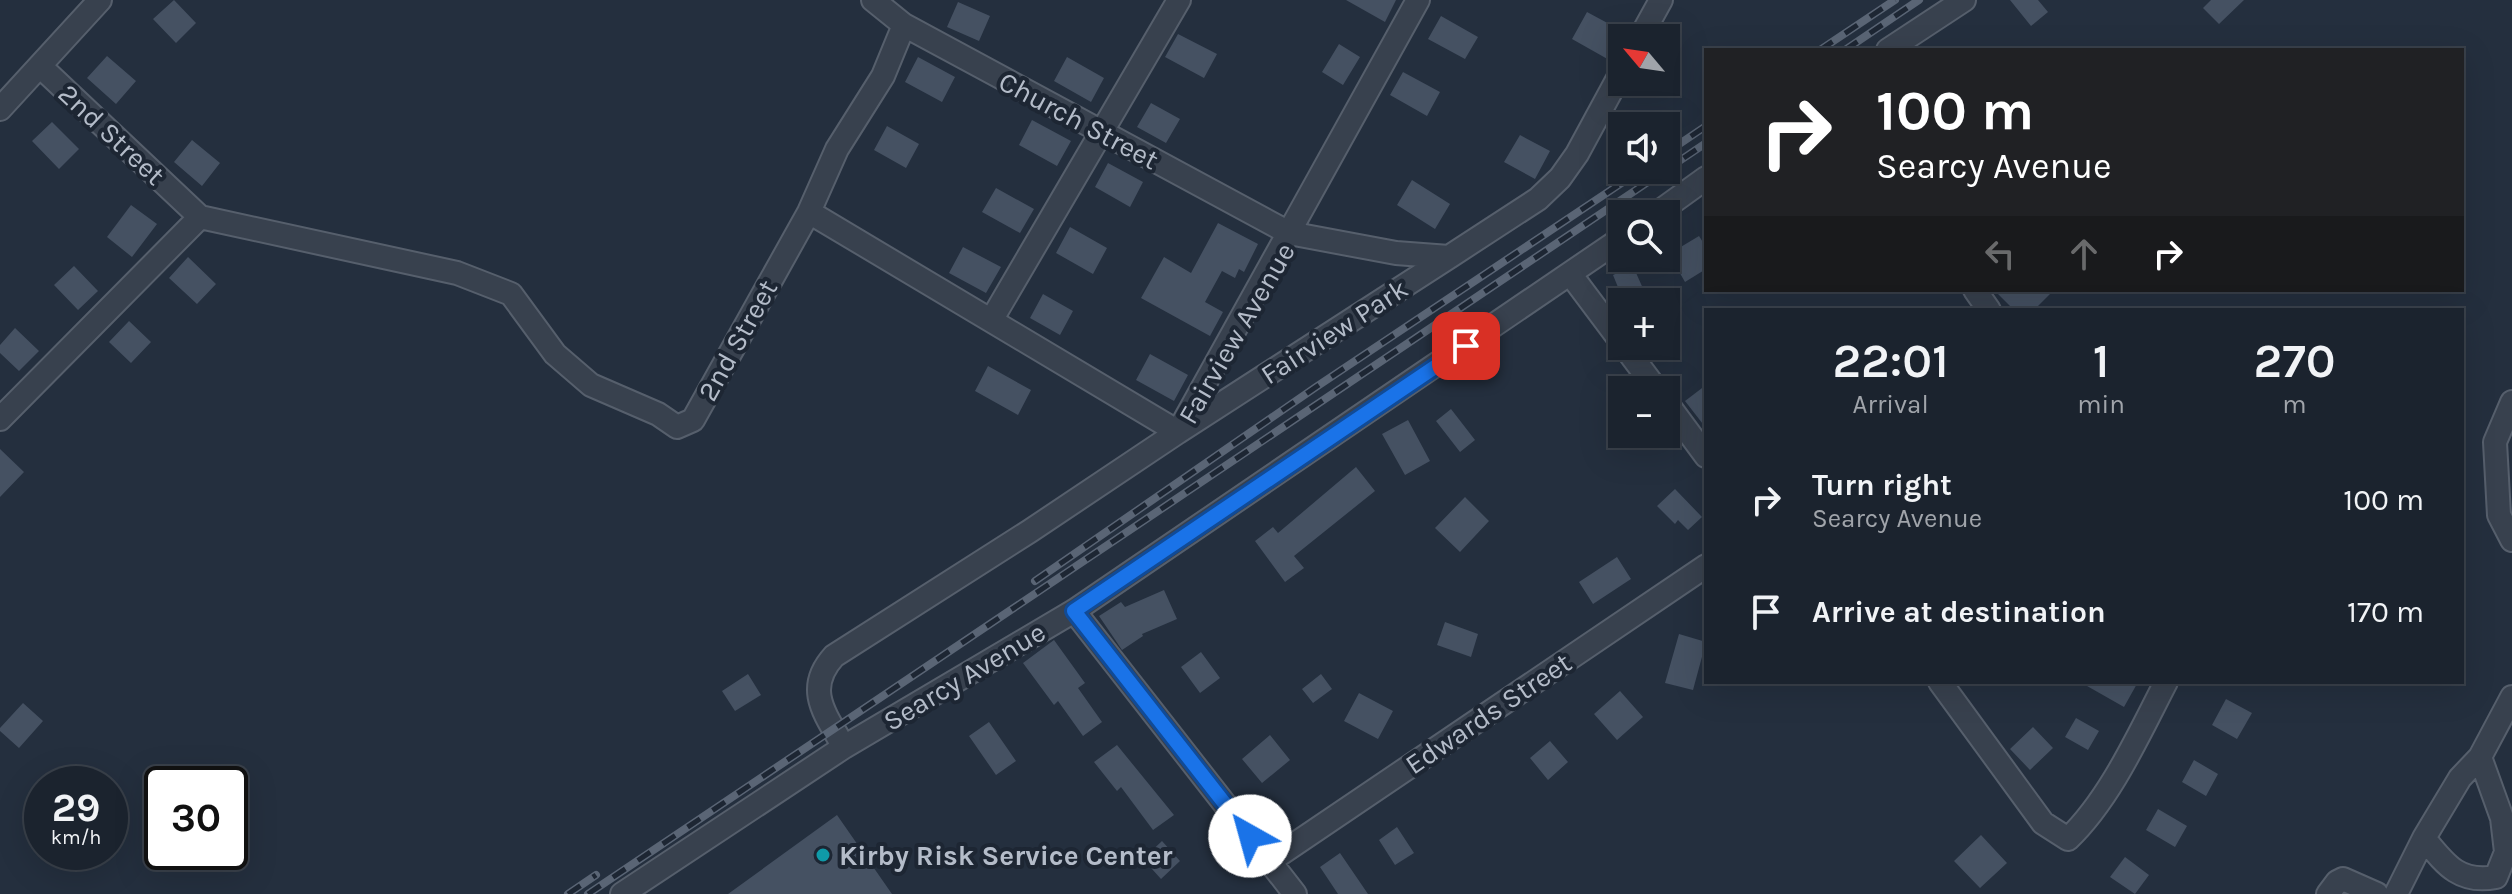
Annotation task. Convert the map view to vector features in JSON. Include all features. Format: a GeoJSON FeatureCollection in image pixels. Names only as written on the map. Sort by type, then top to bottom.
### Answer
{"type":"FeatureCollection","features":[{"type":"Feature","properties":{"kind":"street"},"geometry":{"type":"LineString","coordinates":[[0,109],[100,0]]}},
{"type":"Feature","properties":{"kind":"street","name":"Church Street"},"geometry":{"type":"LineString","coordinates":[[873,0],[904,25],[1289,233]]}},
{"type":"Feature","properties":{"kind":"street"},"geometry":{"type":"LineString","coordinates":[[992,319],[1179,0]]}},
{"type":"Feature","properties":{"kind":"street"},"geometry":{"type":"LineString","coordinates":[[1289,233],[1418,0]]}},
{"type":"Feature","properties":{"kind":"street"},"geometry":{"type":"LineString","coordinates":[[1648,24],[1661,0]]}},
{"type":"Feature","properties":{"kind":"street"},"geometry":{"type":"LineString","coordinates":[[1891,48],[1964,0]]}},
{"type":"Feature","properties":{"kind":"street","name":"2nd Street"},"geometry":{"type":"LineString","coordinates":[[41,67],[200,217],[457,273],[511,294],[555,354],[591,385],[658,414],[677,427],[693,420],[809,212],[837,149],[883,76],[904,25]]}},
{"type":"Feature","properties":{"kind":"street"},"geometry":{"type":"LineString","coordinates":[[1449,257],[1538,199],[1560,178],[1577,154],[1608,96]]}},
{"type":"Feature","properties":{"kind":"street"},"geometry":{"type":"LineString","coordinates":[[1675,200],[1704,179]]}},
{"type":"Feature","properties":{"kind":"street"},"geometry":{"type":"LineString","coordinates":[[809,212],[1178,432]]}},
{"type":"Feature","properties":{"kind":"street"},"geometry":{"type":"LineString","coordinates":[[0,419],[200,217]]}},
{"type":"Feature","properties":{"kind":"street","name":"Fairview Avenue"},"geometry":{"type":"LineString","coordinates":[[844,747],[820,701],[818,680],[834,656],[1178,432],[1289,233],[1396,253],[1449,257]]}},
{"type":"Feature","properties":{"kind":"street","name":"Searcy Avenue"},"geometry":{"type":"LineString","coordinates":[[622,894],[844,747],[1074,611],[1608,248]]}},
{"type":"Feature","properties":{"kind":"street","name":"Fairview Park"},"geometry":{"type":"LineString","coordinates":[[1178,432],[1449,257]]}},
{"type":"Feature","properties":{"kind":"street"},"geometry":{"type":"LineString","coordinates":[[1571,275],[1608,325]]}},
{"type":"Feature","properties":{"kind":"street"},"geometry":{"type":"LineString","coordinates":[[1634,360],[1646,376]]}},
{"type":"Feature","properties":{"kind":"street"},"geometry":{"type":"LineString","coordinates":[[2512,402],[2495,442],[2499,515],[2512,540]]}},
{"type":"Feature","properties":{"kind":"street"},"geometry":{"type":"LineString","coordinates":[[1680,421],[1704,453]]}},
{"type":"Feature","properties":{"kind":"street","name":"Edwards Street"},"geometry":{"type":"LineString","coordinates":[[1270,861],[1704,567]]}},
{"type":"Feature","properties":{"kind":"street"},"geometry":{"type":"LineString","coordinates":[[1074,611],[1295,894]]}},
{"type":"Feature","properties":{"kind":"street"},"geometry":{"type":"LineString","coordinates":[[1941,684],[2043,823],[2068,839],[2088,820],[2165,684]]}},
{"type":"Feature","properties":{"kind":"street"},"geometry":{"type":"LineString","coordinates":[[2396,894],[2424,838],[2460,778],[2480,757],[2512,697]]}},
{"type":"Feature","properties":{"kind":"street"},"geometry":{"type":"LineString","coordinates":[[2424,838],[2449,868],[2478,881],[2496,877],[2506,852],[2502,818],[2480,757]]}},
{"type":"Feature","properties":{"kind":"street"},"geometry":{"type":"LineString","coordinates":[[2328,894],[2343,879],[2377,894]]}},
{"type":"Feature","properties":{"kind":"building"},"geometry":{"type":"Polygon","coordinates":[[[174,0],[196,23],[176,43],[153,19],[174,0]]]}},
{"type":"Feature","properties":{"kind":"building"},"geometry":{"type":"Polygon","coordinates":[[[1346,0],[1396,0],[1385,22],[1346,0]]]}},
{"type":"Feature","properties":{"kind":"building"},"geometry":{"type":"Polygon","coordinates":[[[2010,0],[2038,0],[2048,12],[2031,26],[2010,0]]]}},
{"type":"Feature","properties":{"kind":"building"},"geometry":{"type":"Polygon","coordinates":[[[2211,0],[2244,0],[2219,24],[2203,8],[2211,0]]]}},
{"type":"Feature","properties":{"kind":"building"},"geometry":{"type":"Polygon","coordinates":[[[958,2],[990,16],[979,41],[947,27],[958,2]]]}},
{"type":"Feature","properties":{"kind":"building"},"geometry":{"type":"Polygon","coordinates":[[[1587,12],[1609,24],[1608,59],[1572,39],[1587,12]]]}},
{"type":"Feature","properties":{"kind":"building"},"geometry":{"type":"Polygon","coordinates":[[[1441,16],[1478,37],[1465,59],[1428,39],[1441,16]]]}},
{"type":"Feature","properties":{"kind":"building"},"geometry":{"type":"Polygon","coordinates":[[[1178,34],[1217,54],[1204,78],[1165,57],[1178,34]]]}},
{"type":"Feature","properties":{"kind":"building"},"geometry":{"type":"Polygon","coordinates":[[[1339,44],[1360,57],[1343,85],[1322,72],[1339,44]]]}},
{"type":"Feature","properties":{"kind":"building"},"geometry":{"type":"Polygon","coordinates":[[[107,56],[136,81],[116,104],[87,78],[107,56]]]}},
{"type":"Feature","properties":{"kind":"building"},"geometry":{"type":"Polygon","coordinates":[[[918,57],[955,77],[942,102],[905,82],[918,57]]]}},
{"type":"Feature","properties":{"kind":"building"},"geometry":{"type":"Polygon","coordinates":[[[1067,57],[1104,78],[1091,102],[1054,81],[1067,57]]]}},
{"type":"Feature","properties":{"kind":"building"},"geometry":{"type":"Polygon","coordinates":[[[1403,72],[1440,92],[1427,116],[1390,95],[1403,72]]]}},
{"type":"Feature","properties":{"kind":"building"},"geometry":{"type":"Polygon","coordinates":[[[1151,103],[1180,119],[1166,143],[1137,127],[1151,103]]]}},
{"type":"Feature","properties":{"kind":"building"},"geometry":{"type":"Polygon","coordinates":[[[1032,120],[1071,141],[1057,166],[1019,145],[1032,120]]]}},
{"type":"Feature","properties":{"kind":"building"},"geometry":{"type":"Polygon","coordinates":[[[52,122],[79,149],[59,169],[32,141],[52,122]]]}},
{"type":"Feature","properties":{"kind":"building"},"geometry":{"type":"Polygon","coordinates":[[[887,126],[919,144],[906,168],[874,150],[887,126]]]}},
{"type":"Feature","properties":{"kind":"building"},"geometry":{"type":"Polygon","coordinates":[[[1520,135],[1550,151],[1535,179],[1504,162],[1520,135]]]}},
{"type":"Feature","properties":{"kind":"building"},"geometry":{"type":"Polygon","coordinates":[[[192,140],[220,163],[202,186],[174,162],[192,140]]]}},
{"type":"Feature","properties":{"kind":"building"},"geometry":{"type":"Polygon","coordinates":[[[1108,163],[1143,182],[1130,207],[1095,187],[1108,163]]]}},
{"type":"Feature","properties":{"kind":"building"},"geometry":{"type":"Polygon","coordinates":[[[1412,180],[1450,204],[1435,229],[1397,205],[1412,180]]]}},
{"type":"Feature","properties":{"kind":"building"},"geometry":{"type":"Polygon","coordinates":[[[996,188],[1034,209],[1020,233],[982,212],[996,188]]]}},
{"type":"Feature","properties":{"kind":"building"},"geometry":{"type":"Polygon","coordinates":[[[131,205],[157,224],[132,257],[107,237],[131,205]]]}},
{"type":"Feature","properties":{"kind":"building"},"geometry":{"type":"Polygon","coordinates":[[[1218,223],[1258,244],[1244,272],[1239,269],[1235,278],[1222,271],[1205,302],[1223,312],[1210,336],[1141,298],[1164,257],[1191,273],[1218,223]]]}},
{"type":"Feature","properties":{"kind":"building"},"geometry":{"type":"Polygon","coordinates":[[[1070,227],[1107,248],[1093,274],[1056,253],[1070,227]]]}},
{"type":"Feature","properties":{"kind":"building"},"geometry":{"type":"Polygon","coordinates":[[[1699,236],[1704,244],[1704,270],[1685,282],[1679,272],[1680,247],[1699,236]]]}},
{"type":"Feature","properties":{"kind":"building"},"geometry":{"type":"Polygon","coordinates":[[[963,247],[1001,267],[986,293],[949,273],[963,247]]]}},
{"type":"Feature","properties":{"kind":"building"},"geometry":{"type":"Polygon","coordinates":[[[188,257],[216,284],[197,304],[169,278],[188,257]]]}},
{"type":"Feature","properties":{"kind":"building"},"geometry":{"type":"Polygon","coordinates":[[[74,266],[98,291],[78,310],[54,285],[74,266]]]}},
{"type":"Feature","properties":{"kind":"building"},"geometry":{"type":"Polygon","coordinates":[[[1636,272],[1643,288],[1618,288],[1613,275],[1636,272]]]}},
{"type":"Feature","properties":{"kind":"building"},"geometry":{"type":"Polygon","coordinates":[[[1996,292],[2052,292],[2036,308],[2012,308],[1996,292]]]}},
{"type":"Feature","properties":{"kind":"building"},"geometry":{"type":"Polygon","coordinates":[[[1043,294],[1073,311],[1060,335],[1030,318],[1043,294]]]}},
{"type":"Feature","properties":{"kind":"building"},"geometry":{"type":"Polygon","coordinates":[[[129,321],[151,342],[131,363],[109,342],[129,321]]]}},
{"type":"Feature","properties":{"kind":"building"},"geometry":{"type":"Polygon","coordinates":[[[15,328],[39,351],[19,371],[0,353],[0,345],[15,328]]]}},
{"type":"Feature","properties":{"kind":"building"},"geometry":{"type":"Polygon","coordinates":[[[1150,354],[1188,375],[1174,401],[1136,380],[1150,354]]]}},
{"type":"Feature","properties":{"kind":"building"},"geometry":{"type":"Polygon","coordinates":[[[988,366],[1031,390],[1018,415],[975,391],[988,366]]]}},
{"type":"Feature","properties":{"kind":"building"},"geometry":{"type":"Polygon","coordinates":[[[1704,387],[1704,425],[1685,401],[1704,387]]]}},
{"type":"Feature","properties":{"kind":"building"},"geometry":{"type":"Polygon","coordinates":[[[1451,409],[1475,440],[1460,452],[1436,421],[1451,409]]]}},
{"type":"Feature","properties":{"kind":"building"},"geometry":{"type":"Polygon","coordinates":[[[1408,420],[1430,461],[1405,475],[1382,434],[1408,420]]]}},
{"type":"Feature","properties":{"kind":"building"},"geometry":{"type":"Polygon","coordinates":[[[0,449],[24,472],[0,497],[0,449]]]}},
{"type":"Feature","properties":{"kind":"building"},"geometry":{"type":"Polygon","coordinates":[[[1356,467],[1375,491],[1294,556],[1304,568],[1285,582],[1255,541],[1273,527],[1278,533],[1356,467]]]}},
{"type":"Feature","properties":{"kind":"building"},"geometry":{"type":"Polygon","coordinates":[[[1675,489],[1702,517],[1688,530],[1678,520],[1675,524],[1657,506],[1675,489]]]}},
{"type":"Feature","properties":{"kind":"building"},"geometry":{"type":"Polygon","coordinates":[[[1465,497],[1489,521],[1460,552],[1435,528],[1465,497]]]}},
{"type":"Feature","properties":{"kind":"building"},"geometry":{"type":"Polygon","coordinates":[[[1617,557],[1631,579],[1593,604],[1579,582],[1617,557]]]}},
{"type":"Feature","properties":{"kind":"building"},"geometry":{"type":"Polygon","coordinates":[[[1164,590],[1177,619],[1142,634],[1122,650],[1099,616],[1121,602],[1125,607],[1164,590]]]}},
{"type":"Feature","properties":{"kind":"building"},"geometry":{"type":"Polygon","coordinates":[[[1445,622],[1478,634],[1471,657],[1437,645],[1445,622]]]}},
{"type":"Feature","properties":{"kind":"building"},"geometry":{"type":"Polygon","coordinates":[[[1679,634],[1704,641],[1693,690],[1665,683],[1679,634]]]}},
{"type":"Feature","properties":{"kind":"building"},"geometry":{"type":"Polygon","coordinates":[[[1054,640],[1085,683],[1078,688],[1102,722],[1083,736],[1058,701],[1054,705],[1023,663],[1054,640]]]}},
{"type":"Feature","properties":{"kind":"building"},"geometry":{"type":"Polygon","coordinates":[[[1201,652],[1220,678],[1200,693],[1181,667],[1201,652]]]}},
{"type":"Feature","properties":{"kind":"building"},"geometry":{"type":"Polygon","coordinates":[[[748,674],[761,695],[735,711],[722,691],[748,674]]]}},
{"type":"Feature","properties":{"kind":"building"},"geometry":{"type":"Polygon","coordinates":[[[1321,674],[1332,689],[1313,703],[1302,689],[1321,674]]]}},
{"type":"Feature","properties":{"kind":"building"},"geometry":{"type":"Polygon","coordinates":[[[2084,684],[2137,684],[2124,707],[2084,684]]]}},
{"type":"Feature","properties":{"kind":"building"},"geometry":{"type":"Polygon","coordinates":[[[1620,691],[1643,717],[1617,740],[1594,714],[1620,691]]]}},
{"type":"Feature","properties":{"kind":"building"},"geometry":{"type":"Polygon","coordinates":[[[1359,693],[1393,711],[1378,739],[1344,721],[1359,693]]]}},
{"type":"Feature","properties":{"kind":"building"},"geometry":{"type":"Polygon","coordinates":[[[2226,699],[2252,713],[2237,739],[2212,725],[2226,699]]]}},
{"type":"Feature","properties":{"kind":"building"},"geometry":{"type":"Polygon","coordinates":[[[23,703],[43,721],[19,748],[0,728],[23,703]]]}},
{"type":"Feature","properties":{"kind":"building"},"geometry":{"type":"Polygon","coordinates":[[[2076,718],[2099,731],[2088,750],[2065,737],[2076,718]]]}},
{"type":"Feature","properties":{"kind":"building"},"geometry":{"type":"Polygon","coordinates":[[[989,722],[1016,761],[996,775],[969,736],[989,722]]]}},
{"type":"Feature","properties":{"kind":"building"},"geometry":{"type":"Polygon","coordinates":[[[2033,727],[2053,748],[2030,770],[2010,749],[2033,727]]]}},
{"type":"Feature","properties":{"kind":"building"},"geometry":{"type":"Polygon","coordinates":[[[1270,735],[1290,760],[1262,783],[1242,759],[1270,735]]]}},
{"type":"Feature","properties":{"kind":"building"},"geometry":{"type":"Polygon","coordinates":[[[1550,741],[1568,762],[1548,780],[1530,758],[1550,741]]]}},
{"type":"Feature","properties":{"kind":"building"},"geometry":{"type":"Polygon","coordinates":[[[1117,745],[1174,815],[1153,830],[1121,787],[1117,791],[1094,762],[1117,745]]]}},
{"type":"Feature","properties":{"kind":"building"},"geometry":{"type":"Polygon","coordinates":[[[2194,760],[2218,774],[2206,796],[2182,782],[2194,760]]]}},
{"type":"Feature","properties":{"kind":"building"},"geometry":{"type":"Polygon","coordinates":[[[2158,809],[2187,826],[2175,847],[2146,830],[2158,809]]]}},
{"type":"Feature","properties":{"kind":"building","name":"Kirby Risk Service Center"},"geometry":{"type":"Polygon","coordinates":[[[837,815],[892,894],[728,894],[837,815]]]}},
{"type":"Feature","properties":{"kind":"building"},"geometry":{"type":"Polygon","coordinates":[[[1397,827],[1414,853],[1395,865],[1379,840],[1397,827]]]}},
{"type":"Feature","properties":{"kind":"building"},"geometry":{"type":"Polygon","coordinates":[[[1981,835],[2007,863],[1980,888],[1954,861],[1981,835]]]}},
{"type":"Feature","properties":{"kind":"building"},"geometry":{"type":"Polygon","coordinates":[[[1162,841],[1180,861],[1161,879],[1143,859],[1162,841]]]}},
{"type":"Feature","properties":{"kind":"building"},"geometry":{"type":"Polygon","coordinates":[[[1340,853],[1368,894],[1338,894],[1320,867],[1340,853]]]}},
{"type":"Feature","properties":{"kind":"building"},"geometry":{"type":"Polygon","coordinates":[[[2125,857],[2149,875],[2135,894],[2110,877],[2125,857]]]}},
{"type":"Feature","properties":{"kind":"railway"},"geometry":{"type":"LineString","coordinates":[[1823,48],[1895,0]]}},
{"type":"Feature","properties":{"kind":"railway"},"geometry":{"type":"LineString","coordinates":[[1848,48],[1919,0]]}},
{"type":"Feature","properties":{"kind":"railway"},"geometry":{"type":"LineString","coordinates":[[1680,144],[1704,127]]}},
{"type":"Feature","properties":{"kind":"railway"},"geometry":{"type":"LineString","coordinates":[[588,894],[1704,144]]}},
{"type":"Feature","properties":{"kind":"railway"},"geometry":{"type":"LineString","coordinates":[[1035,581],[1316,387],[1620,184]]}},
{"type":"Feature","properties":{"kind":"railway"},"geometry":{"type":"LineString","coordinates":[[568,894],[596,875]]}},
{"type":"Feature","properties":{"kind":"place","name":"Kirby Risk Service Center"},"geometry":{"type":"Point","coordinates":[823,855]}},
{"type":"Feature","properties":{"kind":"route"},"geometry":{"type":"LineString","coordinates":[[1250,836],[1074,611],[1466,346]]}}]}
